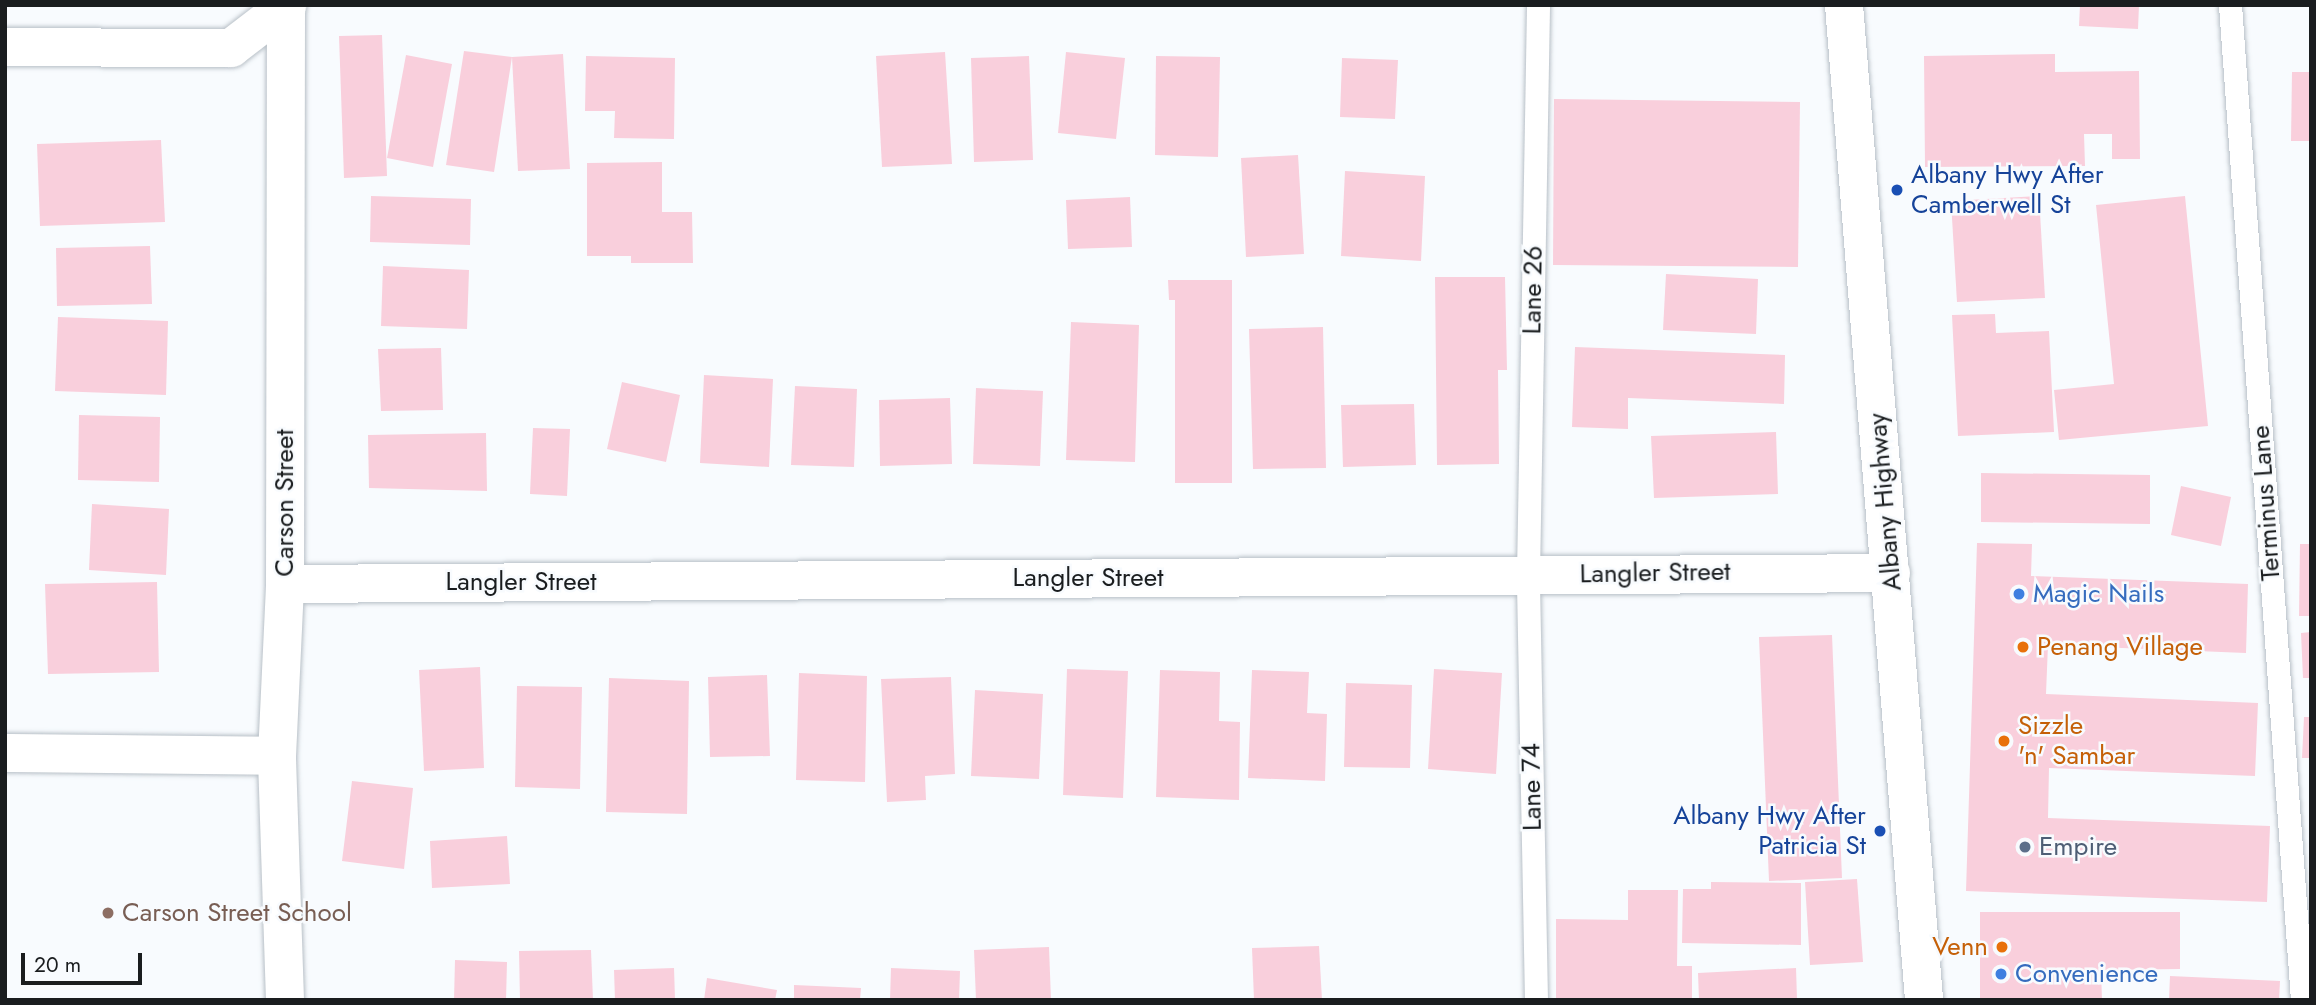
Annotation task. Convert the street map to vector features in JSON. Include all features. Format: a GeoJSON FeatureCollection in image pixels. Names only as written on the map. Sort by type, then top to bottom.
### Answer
{"type":"FeatureCollection","features":[{"type":"Feature","properties":{"kind":"street"},"geometry":{"type":"LineString","coordinates":[[5,47],[231,48],[286,5]]}},
{"type":"Feature","properties":{"kind":"street","name":"Carson Street"},"geometry":{"type":"LineString","coordinates":[[285,1000],[277,756],[285,584],[286,5]]}},
{"type":"Feature","properties":{"kind":"street","name":"Albany Highway"},"geometry":{"type":"LineString","coordinates":[[1844,5],[1924,1000]]}},
{"type":"Feature","properties":{"kind":"street","name":"Langler Street"},"geometry":{"type":"LineString","coordinates":[[285,584],[1891,573]]}},
{"type":"Feature","properties":{"kind":"street"},"geometry":{"type":"LineString","coordinates":[[5,753],[277,756]]}},
{"type":"Feature","properties":{"kind":"lane","name":"Lane 26"},"geometry":{"type":"LineString","coordinates":[[1528,574],[1538,5]]}},
{"type":"Feature","properties":{"kind":"lane","name":"Terminus Lane"},"geometry":{"type":"LineString","coordinates":[[2230,5],[2302,1000]]}},
{"type":"Feature","properties":{"kind":"lane","name":"Lane 74"},"geometry":{"type":"LineString","coordinates":[[1528,574],[1536,1000]]}},
{"type":"Feature","properties":{"kind":"building"},"geometry":{"type":"Polygon","coordinates":[[[2080,5],[2139,5],[2138,29],[2079,26],[2080,5]]]}},
{"type":"Feature","properties":{"kind":"building"},"geometry":{"type":"Polygon","coordinates":[[[382,35],[387,176],[344,178],[339,36],[382,35]]]}},
{"type":"Feature","properties":{"kind":"building"},"geometry":{"type":"Polygon","coordinates":[[[464,51],[512,57],[494,172],[446,165],[464,51]]]}},
{"type":"Feature","properties":{"kind":"building"},"geometry":{"type":"Polygon","coordinates":[[[945,52],[952,164],[882,167],[876,56],[945,52]]]}},
{"type":"Feature","properties":{"kind":"building"},"geometry":{"type":"Polygon","coordinates":[[[1066,52],[1125,58],[1116,139],[1058,133],[1066,52]]]}},
{"type":"Feature","properties":{"kind":"building"},"geometry":{"type":"Polygon","coordinates":[[[563,54],[570,169],[518,171],[512,57],[563,54]]]}},
{"type":"Feature","properties":{"kind":"building"},"geometry":{"type":"Polygon","coordinates":[[[2055,54],[2055,72],[2139,71],[2140,159],[2112,159],[2112,134],[2084,134],[2085,166],[1925,167],[1924,56],[2055,54]]]}},
{"type":"Feature","properties":{"kind":"building"},"geometry":{"type":"Polygon","coordinates":[[[406,55],[452,64],[433,167],[387,158],[406,55]]]}},
{"type":"Feature","properties":{"kind":"building"},"geometry":{"type":"Polygon","coordinates":[[[586,56],[675,58],[674,139],[614,138],[615,111],[585,111],[586,56]]]}},
{"type":"Feature","properties":{"kind":"building"},"geometry":{"type":"Polygon","coordinates":[[[1029,56],[1033,160],[974,162],[971,58],[1029,56]]]}},
{"type":"Feature","properties":{"kind":"building"},"geometry":{"type":"Polygon","coordinates":[[[1156,56],[1220,57],[1218,157],[1155,155],[1156,56]]]}},
{"type":"Feature","properties":{"kind":"building"},"geometry":{"type":"Polygon","coordinates":[[[1342,58],[1398,60],[1395,119],[1340,117],[1342,58]]]}},
{"type":"Feature","properties":{"kind":"building"},"geometry":{"type":"Polygon","coordinates":[[[2292,72],[2311,72],[2311,141],[2291,141],[2292,72]]]}},
{"type":"Feature","properties":{"kind":"building"},"geometry":{"type":"Polygon","coordinates":[[[1554,99],[1800,102],[1798,267],[1553,265],[1554,99]]]}},
{"type":"Feature","properties":{"kind":"building"},"geometry":{"type":"Polygon","coordinates":[[[161,140],[165,222],[40,226],[37,144],[161,140]]]}},
{"type":"Feature","properties":{"kind":"building"},"geometry":{"type":"Polygon","coordinates":[[[1298,155],[1304,254],[1246,257],[1241,158],[1298,155]]]}},
{"type":"Feature","properties":{"kind":"building"},"geometry":{"type":"Polygon","coordinates":[[[662,162],[662,212],[692,212],[693,263],[631,263],[631,256],[587,256],[587,163],[662,162]]]}},
{"type":"Feature","properties":{"kind":"building"},"geometry":{"type":"Polygon","coordinates":[[[1345,171],[1425,176],[1421,261],[1341,256],[1345,171]]]}},
{"type":"Feature","properties":{"kind":"building"},"geometry":{"type":"Polygon","coordinates":[[[371,196],[471,199],[470,245],[370,242],[371,196]]]}},
{"type":"Feature","properties":{"kind":"building"},"geometry":{"type":"Polygon","coordinates":[[[2039,196],[2045,298],[1957,302],[1951,201],[2039,196]]]}},
{"type":"Feature","properties":{"kind":"building"},"geometry":{"type":"Polygon","coordinates":[[[2185,196],[2208,426],[2059,440],[2054,390],[2114,384],[2096,205],[2185,196]]]}},
{"type":"Feature","properties":{"kind":"building"},"geometry":{"type":"Polygon","coordinates":[[[1130,197],[1132,247],[1068,249],[1066,200],[1130,197]]]}},
{"type":"Feature","properties":{"kind":"building"},"geometry":{"type":"Polygon","coordinates":[[[150,246],[152,304],[57,306],[56,248],[150,246]]]}},
{"type":"Feature","properties":{"kind":"building"},"geometry":{"type":"Polygon","coordinates":[[[383,266],[469,270],[467,329],[381,326],[383,266]]]}},
{"type":"Feature","properties":{"kind":"building"},"geometry":{"type":"Polygon","coordinates":[[[1666,274],[1758,279],[1756,334],[1663,330],[1666,274]]]}},
{"type":"Feature","properties":{"kind":"building"},"geometry":{"type":"Polygon","coordinates":[[[1435,277],[1505,277],[1507,370],[1498,370],[1499,464],[1437,465],[1435,277]]]}},
{"type":"Feature","properties":{"kind":"building"},"geometry":{"type":"Polygon","coordinates":[[[1168,280],[1232,280],[1232,483],[1175,483],[1175,300],[1169,300],[1168,280]]]}},
{"type":"Feature","properties":{"kind":"building"},"geometry":{"type":"Polygon","coordinates":[[[1995,314],[1996,333],[2049,331],[2054,432],[1958,436],[1952,315],[1995,314]]]}},
{"type":"Feature","properties":{"kind":"building"},"geometry":{"type":"Polygon","coordinates":[[[58,317],[168,321],[166,395],[55,391],[58,317]]]}},
{"type":"Feature","properties":{"kind":"building"},"geometry":{"type":"Polygon","coordinates":[[[1071,322],[1139,325],[1135,462],[1066,460],[1071,322]]]}},
{"type":"Feature","properties":{"kind":"building"},"geometry":{"type":"Polygon","coordinates":[[[1323,327],[1326,468],[1253,469],[1249,329],[1323,327]]]}},
{"type":"Feature","properties":{"kind":"building"},"geometry":{"type":"Polygon","coordinates":[[[1575,347],[1785,355],[1784,404],[1628,398],[1628,429],[1572,427],[1575,347]]]}},
{"type":"Feature","properties":{"kind":"building"},"geometry":{"type":"Polygon","coordinates":[[[441,348],[443,410],[381,411],[378,349],[441,348]]]}},
{"type":"Feature","properties":{"kind":"building"},"geometry":{"type":"Polygon","coordinates":[[[704,375],[773,379],[769,467],[700,463],[704,375]]]}},
{"type":"Feature","properties":{"kind":"building"},"geometry":{"type":"Polygon","coordinates":[[[622,382],[680,395],[666,462],[607,449],[622,382]]]}},
{"type":"Feature","properties":{"kind":"building"},"geometry":{"type":"Polygon","coordinates":[[[795,386],[857,389],[854,467],[791,465],[795,386]]]}},
{"type":"Feature","properties":{"kind":"building"},"geometry":{"type":"Polygon","coordinates":[[[976,388],[1043,391],[1040,466],[973,464],[976,388]]]}},
{"type":"Feature","properties":{"kind":"building"},"geometry":{"type":"Polygon","coordinates":[[[950,398],[952,464],[880,466],[879,400],[950,398]]]}},
{"type":"Feature","properties":{"kind":"building"},"geometry":{"type":"Polygon","coordinates":[[[1414,404],[1416,465],[1343,467],[1341,405],[1414,404]]]}},
{"type":"Feature","properties":{"kind":"building"},"geometry":{"type":"Polygon","coordinates":[[[79,415],[160,417],[159,482],[78,480],[79,415]]]}},
{"type":"Feature","properties":{"kind":"building"},"geometry":{"type":"Polygon","coordinates":[[[533,428],[570,429],[567,496],[530,494],[533,428]]]}},
{"type":"Feature","properties":{"kind":"building"},"geometry":{"type":"Polygon","coordinates":[[[1776,432],[1778,494],[1654,498],[1651,436],[1776,432]]]}},
{"type":"Feature","properties":{"kind":"building"},"geometry":{"type":"Polygon","coordinates":[[[486,433],[487,491],[369,488],[368,435],[486,433]]]}},
{"type":"Feature","properties":{"kind":"building"},"geometry":{"type":"Polygon","coordinates":[[[1981,473],[2150,475],[2150,524],[1981,522],[1981,473]]]}},
{"type":"Feature","properties":{"kind":"building"},"geometry":{"type":"Polygon","coordinates":[[[2181,486],[2231,497],[2221,546],[2171,535],[2181,486]]]}},
{"type":"Feature","properties":{"kind":"building"},"geometry":{"type":"Polygon","coordinates":[[[92,504],[169,509],[166,575],[89,570],[92,504]]]}},
{"type":"Feature","properties":{"kind":"building"},"geometry":{"type":"Polygon","coordinates":[[[1977,543],[2032,544],[2031,576],[2248,584],[2246,653],[2048,645],[2046,694],[2258,703],[2255,776],[2049,768],[2048,818],[2270,826],[2267,902],[1966,891],[1977,543]]]}},
{"type":"Feature","properties":{"kind":"building"},"geometry":{"type":"Polygon","coordinates":[[[2300,544],[2311,544],[2311,616],[2299,616],[2300,544]]]}},
{"type":"Feature","properties":{"kind":"building"},"geometry":{"type":"Polygon","coordinates":[[[157,582],[159,672],[48,674],[45,584],[157,582]]]}},
{"type":"Feature","properties":{"kind":"building"},"geometry":{"type":"Polygon","coordinates":[[[2311,632],[2311,678],[2303,678],[2301,633],[2311,632]]]}},
{"type":"Feature","properties":{"kind":"building"},"geometry":{"type":"Polygon","coordinates":[[[1832,635],[1842,878],[1769,881],[1759,637],[1832,635]]]}},
{"type":"Feature","properties":{"kind":"building"},"geometry":{"type":"Polygon","coordinates":[[[480,667],[484,768],[424,771],[419,670],[480,667]]]}},
{"type":"Feature","properties":{"kind":"building"},"geometry":{"type":"Polygon","coordinates":[[[1067,669],[1128,671],[1123,798],[1063,795],[1067,669]]]}},
{"type":"Feature","properties":{"kind":"building"},"geometry":{"type":"Polygon","coordinates":[[[1434,669],[1502,673],[1496,774],[1428,769],[1434,669]]]}},
{"type":"Feature","properties":{"kind":"building"},"geometry":{"type":"Polygon","coordinates":[[[1160,670],[1220,672],[1219,721],[1240,722],[1239,800],[1156,797],[1160,670]]]}},
{"type":"Feature","properties":{"kind":"building"},"geometry":{"type":"Polygon","coordinates":[[[1252,670],[1309,672],[1307,713],[1327,714],[1325,781],[1248,778],[1252,670]]]}},
{"type":"Feature","properties":{"kind":"building"},"geometry":{"type":"Polygon","coordinates":[[[799,673],[867,676],[865,782],[796,780],[799,673]]]}},
{"type":"Feature","properties":{"kind":"building"},"geometry":{"type":"Polygon","coordinates":[[[767,675],[770,756],[710,757],[708,677],[767,675]]]}},
{"type":"Feature","properties":{"kind":"building"},"geometry":{"type":"Polygon","coordinates":[[[951,677],[955,774],[925,776],[926,800],[887,802],[881,679],[951,677]]]}},
{"type":"Feature","properties":{"kind":"building"},"geometry":{"type":"Polygon","coordinates":[[[609,678],[689,681],[687,814],[606,812],[609,678]]]}},
{"type":"Feature","properties":{"kind":"building"},"geometry":{"type":"Polygon","coordinates":[[[1346,683],[1412,685],[1410,768],[1344,767],[1346,683]]]}},
{"type":"Feature","properties":{"kind":"building"},"geometry":{"type":"Polygon","coordinates":[[[517,686],[582,687],[580,789],[515,787],[517,686]]]}},
{"type":"Feature","properties":{"kind":"building"},"geometry":{"type":"Polygon","coordinates":[[[975,690],[1043,694],[1039,779],[971,776],[975,690]]]}},
{"type":"Feature","properties":{"kind":"building"},"geometry":{"type":"Polygon","coordinates":[[[2304,717],[2311,717],[2311,758],[2302,758],[2304,717]]]}},
{"type":"Feature","properties":{"kind":"building"},"geometry":{"type":"Polygon","coordinates":[[[352,781],[413,788],[404,869],[342,861],[352,781]]]}},
{"type":"Feature","properties":{"kind":"building"},"geometry":{"type":"Polygon","coordinates":[[[507,836],[510,884],[432,888],[430,841],[507,836]]]}},
{"type":"Feature","properties":{"kind":"building"},"geometry":{"type":"Polygon","coordinates":[[[1857,879],[1863,962],[1810,965],[1805,882],[1857,879]]]}},
{"type":"Feature","properties":{"kind":"building"},"geometry":{"type":"Polygon","coordinates":[[[1711,882],[1801,883],[1801,945],[1682,943],[1683,889],[1711,889],[1711,882]]]}},
{"type":"Feature","properties":{"kind":"building"},"geometry":{"type":"Polygon","coordinates":[[[1628,890],[1678,890],[1677,966],[1692,966],[1692,1000],[1556,1000],[1556,919],[1628,920],[1628,890]]]}},
{"type":"Feature","properties":{"kind":"building"},"geometry":{"type":"Polygon","coordinates":[[[1980,912],[2180,912],[2180,969],[2101,970],[2102,1000],[1980,1000],[1980,912]]]}},
{"type":"Feature","properties":{"kind":"building"},"geometry":{"type":"Polygon","coordinates":[[[1319,946],[1322,1000],[1254,1000],[1252,948],[1319,946]]]}},
{"type":"Feature","properties":{"kind":"building"},"geometry":{"type":"Polygon","coordinates":[[[1049,947],[1051,1000],[976,1000],[974,950],[1049,947]]]}},
{"type":"Feature","properties":{"kind":"building"},"geometry":{"type":"Polygon","coordinates":[[[591,950],[593,1000],[520,1000],[519,951],[591,950]]]}},
{"type":"Feature","properties":{"kind":"building"},"geometry":{"type":"Polygon","coordinates":[[[455,960],[507,962],[506,1000],[454,1000],[455,960]]]}},
{"type":"Feature","properties":{"kind":"building"},"geometry":{"type":"Polygon","coordinates":[[[674,968],[675,1000],[615,1000],[614,970],[674,968]]]}},
{"type":"Feature","properties":{"kind":"building"},"geometry":{"type":"Polygon","coordinates":[[[891,968],[960,971],[959,1000],[890,1000],[891,968]]]}},
{"type":"Feature","properties":{"kind":"building"},"geometry":{"type":"Polygon","coordinates":[[[1796,968],[1797,1000],[1699,1000],[1698,973],[1796,968]]]}},
{"type":"Feature","properties":{"kind":"building"},"geometry":{"type":"Polygon","coordinates":[[[2170,976],[2280,981],[2279,1000],[2169,1000],[2170,976]]]}},
{"type":"Feature","properties":{"kind":"building"},"geometry":{"type":"Polygon","coordinates":[[[707,978],[777,990],[775,1000],[704,1000],[707,978]]]}},
{"type":"Feature","properties":{"kind":"building"},"geometry":{"type":"Polygon","coordinates":[[[794,985],[861,988],[860,1000],[794,1000],[794,985]]]}},
{"type":"Feature","properties":{"kind":"place","name":"Albany Hwy After Camberwell St"},"geometry":{"type":"Point","coordinates":[1897,190]}},
{"type":"Feature","properties":{"kind":"place","name":"Magic Nails"},"geometry":{"type":"Point","coordinates":[2019,594]}},
{"type":"Feature","properties":{"kind":"place","name":"Penang Village"},"geometry":{"type":"Point","coordinates":[2023,647]}},
{"type":"Feature","properties":{"kind":"place","name":"Sizzle 'n' Sambar"},"geometry":{"type":"Point","coordinates":[2004,741]}},
{"type":"Feature","properties":{"kind":"place","name":"Albany Hwy After Patricia St"},"geometry":{"type":"Point","coordinates":[1880,831]}},
{"type":"Feature","properties":{"kind":"place","name":"Empire"},"geometry":{"type":"Point","coordinates":[2025,847]}},
{"type":"Feature","properties":{"kind":"place","name":"Carson Street School"},"geometry":{"type":"Point","coordinates":[108,913]}},
{"type":"Feature","properties":{"kind":"place","name":"Venn"},"geometry":{"type":"Point","coordinates":[2002,947]}},
{"type":"Feature","properties":{"kind":"place","name":"Convenience"},"geometry":{"type":"Point","coordinates":[2001,974]}}]}
